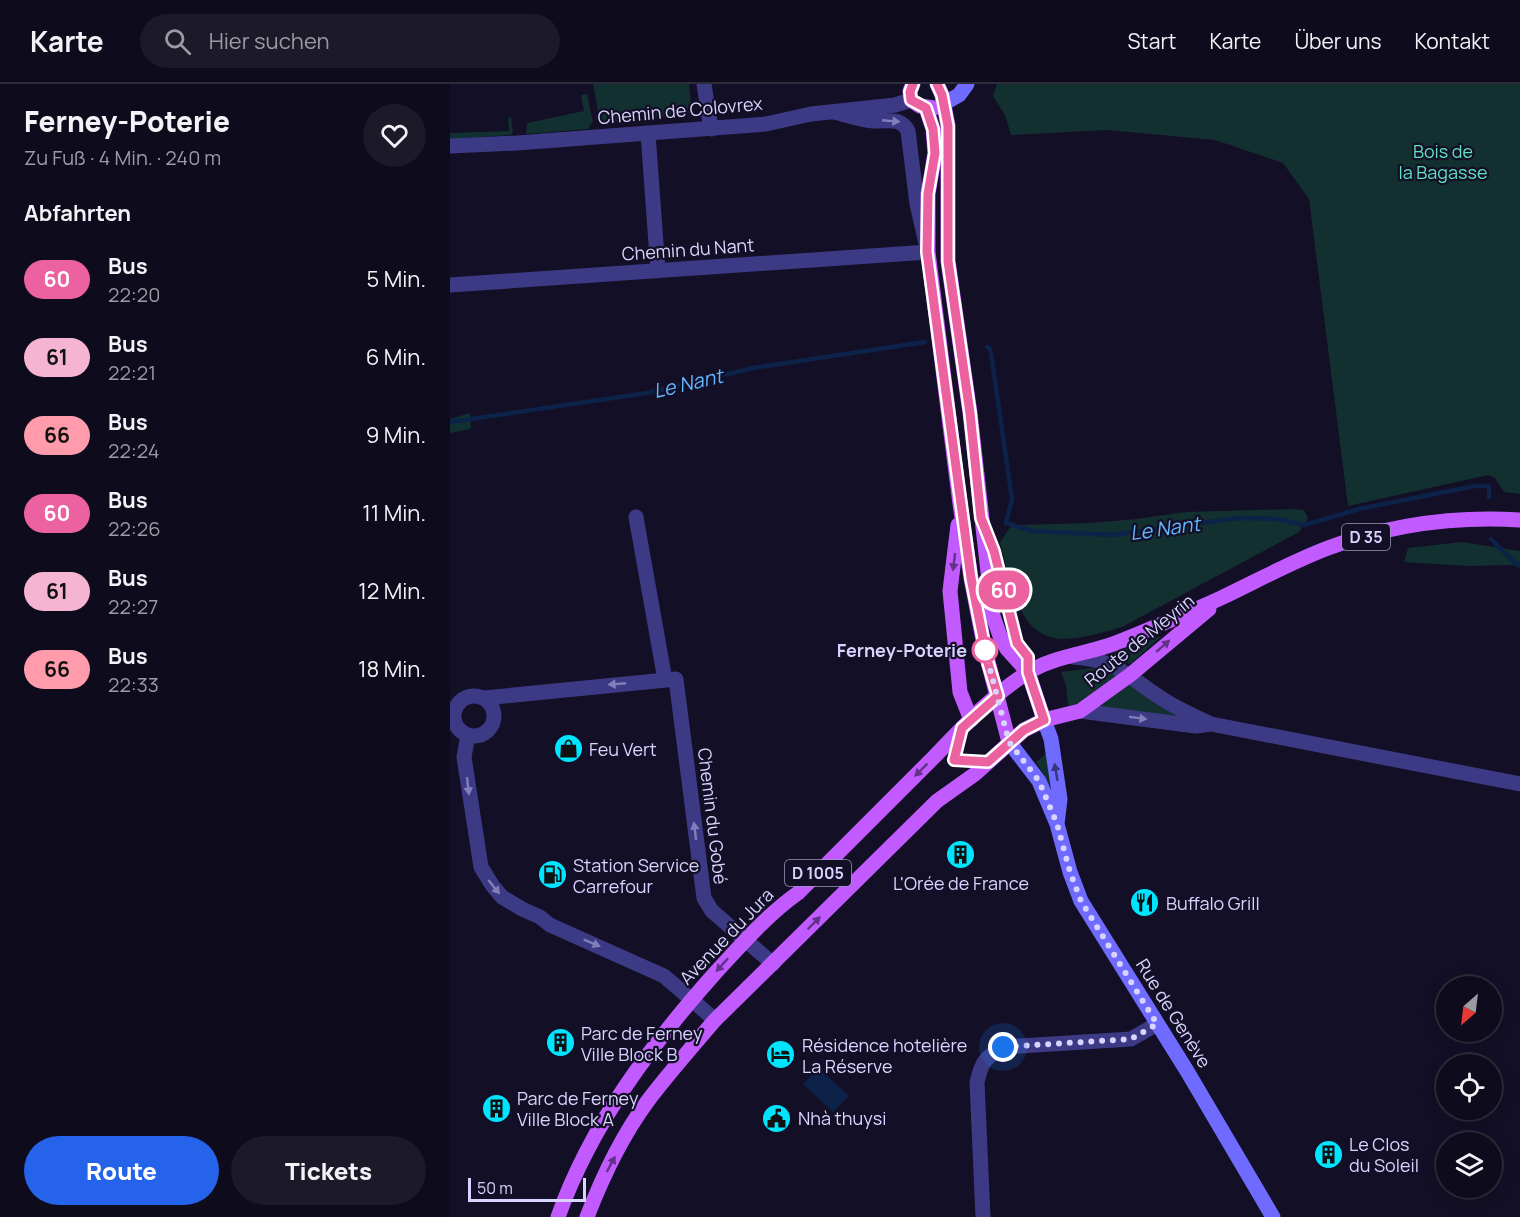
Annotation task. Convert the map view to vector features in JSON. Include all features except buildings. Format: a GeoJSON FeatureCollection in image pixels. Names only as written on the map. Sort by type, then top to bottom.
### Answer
{"type":"FeatureCollection","features":[{"type":"Feature","properties":{"kind":"main road"},"geometry":{"type":"LineString","coordinates":[[913,84],[910,92],[911,100],[926,108],[935,108],[942,104]]}},
{"type":"Feature","properties":{"kind":"main road"},"geometry":{"type":"LineString","coordinates":[[937,84],[942,95],[948,126],[948,261],[970,413],[993,616],[1007,649],[1028,672],[1044,720]]}},
{"type":"Feature","properties":{"kind":"main road"},"geometry":{"type":"LineString","coordinates":[[926,108],[933,129],[935,153],[928,194],[927,252],[960,504],[977,609],[988,663],[1009,742]]}},
{"type":"Feature","properties":{"kind":"main road"},"geometry":{"type":"LineString","coordinates":[[960,504],[950,591],[960,692],[971,720]]}},
{"type":"Feature","properties":{"kind":"main road","name":"Route de Meyrin"},"geometry":{"type":"LineString","coordinates":[[998,696],[1028,672],[1067,657],[1120,642],[1302,559],[1367,536],[1443,521],[1520,520]]}},
{"type":"Feature","properties":{"kind":"main road","name":"Route de Meyrin"},"geometry":{"type":"LineString","coordinates":[[1009,742],[1024,730],[1044,720],[1080,711],[1130,675],[1222,597]]}},
{"type":"Feature","properties":{"kind":"main road","name":"Avenue du Jura"},"geometry":{"type":"LineString","coordinates":[[558,1217],[582,1159],[612,1107],[634,1074],[692,999],[770,914],[798,893],[971,720],[998,696]]}},
{"type":"Feature","properties":{"kind":"main road","name":"D 1005"},"geometry":{"type":"LineString","coordinates":[[587,1217],[605,1175],[647,1103],[715,1020],[937,801],[975,774],[1009,742]]}},
{"type":"Feature","properties":{"kind":"street"},"geometry":{"type":"LineString","coordinates":[[704,84],[711,129]]}},
{"type":"Feature","properties":{"kind":"street"},"geometry":{"type":"LineString","coordinates":[[942,104],[959,95],[967,84]]}},
{"type":"Feature","properties":{"kind":"street","name":"Chemin de Colovrex"},"geometry":{"type":"LineString","coordinates":[[450,146],[766,124],[811,114],[895,105],[911,100]]}},
{"type":"Feature","properties":{"kind":"street"},"geometry":{"type":"LineString","coordinates":[[834,112],[872,121],[891,120],[903,123],[906,127],[917,204],[927,252]]}},
{"type":"Feature","properties":{"kind":"street"},"geometry":{"type":"LineString","coordinates":[[648,133],[658,271]]}},
{"type":"Feature","properties":{"kind":"street","name":"Chemin du Nant"},"geometry":{"type":"LineString","coordinates":[[450,285],[927,252]]}},
{"type":"Feature","properties":{"kind":"street","name":"Chemin du Gobé"},"geometry":{"type":"LineString","coordinates":[[636,517],[670,679],[704,898],[712,911],[773,964]]}},
{"type":"Feature","properties":{"kind":"street"},"geometry":{"type":"LineString","coordinates":[[1067,657],[1102,661],[1130,675],[1160,697],[1211,724],[1520,784]]}},
{"type":"Feature","properties":{"kind":"street"},"geometry":{"type":"LineString","coordinates":[[484,698],[493,707],[495,714],[492,726],[478,736],[468,735],[459,730],[456,724],[454,702],[472,695],[484,698],[670,679]]}},
{"type":"Feature","properties":{"kind":"street"},"geometry":{"type":"LineString","coordinates":[[1080,711],[1196,726],[1211,724]]}},
{"type":"Feature","properties":{"kind":"street","name":"Rue de Genève"},"geometry":{"type":"LineString","coordinates":[[1044,720],[1051,739],[1060,799],[1057,824]]}},
{"type":"Feature","properties":{"kind":"street"},"geometry":{"type":"LineString","coordinates":[[468,735],[464,757],[481,867],[502,897],[540,917],[550,925],[654,971],[692,999],[715,1020]]}},
{"type":"Feature","properties":{"kind":"street","name":"Rue de Genève"},"geometry":{"type":"LineString","coordinates":[[1009,742],[1039,781],[1057,824],[1070,872],[1081,901],[1274,1217]]}},
{"type":"Feature","properties":{"kind":"street"},"geometry":{"type":"LineString","coordinates":[[983,1217],[977,1082],[981,1066],[987,1057],[1003,1047],[1131,1039],[1157,1024]]}},
{"type":"Feature","properties":{"kind":"green space"},"geometry":{"type":"Polygon","coordinates":[[[593,84],[689,84],[692,113],[606,123],[599,117],[593,84]]]}},
{"type":"Feature","properties":{"kind":"green space","name":"Bois de la Bagasse"},"geometry":{"type":"Polygon","coordinates":[[[997,84],[1520,84],[1520,494],[1504,492],[1495,478],[1488,475],[1348,506],[1309,199],[1283,163],[1215,140],[1107,130],[1011,135],[1005,115],[993,96],[997,84]]]}},
{"type":"Feature","properties":{"kind":"green space"},"geometry":{"type":"Polygon","coordinates":[[[587,94],[593,122],[589,129],[526,134],[527,123],[584,111],[581,95],[587,94]]]}},
{"type":"Feature","properties":{"kind":"green space"},"geometry":{"type":"Polygon","coordinates":[[[511,117],[513,131],[511,135],[450,139],[450,133],[509,131],[508,118],[511,117]]]}},
{"type":"Feature","properties":{"kind":"green space"},"geometry":{"type":"Polygon","coordinates":[[[470,413],[471,429],[450,433],[450,419],[470,413]]]}},
{"type":"Feature","properties":{"kind":"green space"},"geometry":{"type":"Polygon","coordinates":[[[1304,510],[1308,518],[1299,532],[1122,627],[1070,639],[1054,638],[1041,633],[1022,613],[1011,584],[1000,542],[1013,523],[1018,525],[1090,523],[1186,512],[1304,510]]]}},
{"type":"Feature","properties":{"kind":"green space"},"geometry":{"type":"Polygon","coordinates":[[[1462,542],[1520,551],[1520,568],[1512,565],[1468,566],[1404,562],[1408,548],[1462,542]]]}},
{"type":"Feature","properties":{"kind":"green space"},"geometry":{"type":"Polygon","coordinates":[[[1162,636],[1130,664],[1110,654],[1162,636]]]}},
{"type":"Feature","properties":{"kind":"green space"},"geometry":{"type":"Polygon","coordinates":[[[1092,668],[1117,676],[1086,699],[1068,705],[1066,685],[1061,672],[1092,668]]]}},
{"type":"Feature","properties":{"kind":"green space"},"geometry":{"type":"Polygon","coordinates":[[[1131,683],[1193,721],[1100,706],[1131,683]]]}},
{"type":"Feature","properties":{"kind":"green space"},"geometry":{"type":"Polygon","coordinates":[[[1047,753],[1053,802],[1047,779],[1036,762],[1047,753]]]}},
{"type":"Feature","properties":{"kind":"water"},"geometry":{"type":"Polygon","coordinates":[[[818,1068],[849,1096],[833,1112],[803,1084],[818,1068]]]}},
{"type":"Feature","properties":{"kind":"waterway","name":"Le Nant"},"geometry":{"type":"LineString","coordinates":[[450,422],[647,393],[753,368],[925,342]]}},
{"type":"Feature","properties":{"kind":"waterway","name":"Le Nant"},"geometry":{"type":"LineString","coordinates":[[987,347],[991,353],[1012,499],[1006,523],[1032,531],[1112,535],[1239,518],[1277,519],[1304,525],[1359,509],[1475,486],[1489,486],[1489,497]]}},
{"type":"Feature","properties":{"kind":"waterway","name":"Le Nant"},"geometry":{"type":"LineString","coordinates":[[1491,539],[1520,565]]}},
{"type":"Feature","properties":{"kind":"bus line","name":"60"},"geometry":{"type":"LineString","coordinates":[[913,84],[910,92],[911,100],[926,108],[933,129],[935,153],[928,194],[927,252],[971,578],[988,663],[998,696],[962,728],[954,760],[988,762],[1024,730],[1044,720],[1028,672],[1028,657],[1017,643],[994,551],[981,518],[970,413],[948,261],[948,126],[942,95],[937,84]]}},
{"type":"Feature","properties":{"kind":"place","name":"Ferney-Poterie"},"geometry":{"type":"Point","coordinates":[985,650]}},
{"type":"Feature","properties":{"kind":"place","name":"Feu Vert"},"geometry":{"type":"Point","coordinates":[568,749]}},
{"type":"Feature","properties":{"kind":"place","name":"L'Orée de France"},"geometry":{"type":"Point","coordinates":[961,854]}},
{"type":"Feature","properties":{"kind":"place","name":"Station Service Carrefour"},"geometry":{"type":"Point","coordinates":[552,875]}},
{"type":"Feature","properties":{"kind":"place","name":"Buffalo Grill"},"geometry":{"type":"Point","coordinates":[1145,903]}},
{"type":"Feature","properties":{"kind":"place","name":"Parc de Ferney Ville Block B"},"geometry":{"type":"Point","coordinates":[560,1043]}},
{"type":"Feature","properties":{"kind":"place","name":"Résidence hotelière La Réserve"},"geometry":{"type":"Point","coordinates":[781,1055]}},
{"type":"Feature","properties":{"kind":"place","name":"Parc de Ferney Ville Block A"},"geometry":{"type":"Point","coordinates":[496,1108]}},
{"type":"Feature","properties":{"kind":"place","name":"Nhà thuysi"},"geometry":{"type":"Point","coordinates":[777,1118]}},
{"type":"Feature","properties":{"kind":"place","name":"Le Clos du Soleil"},"geometry":{"type":"Point","coordinates":[1328,1154]}},
{"type":"Feature","properties":{"kind":"route"},"geometry":{"type":"LineString","coordinates":[[985,650],[1009,742],[1039,781],[1057,824],[1062,848],[1081,901],[1157,1024],[1131,1039],[1003,1047]]}}]}
